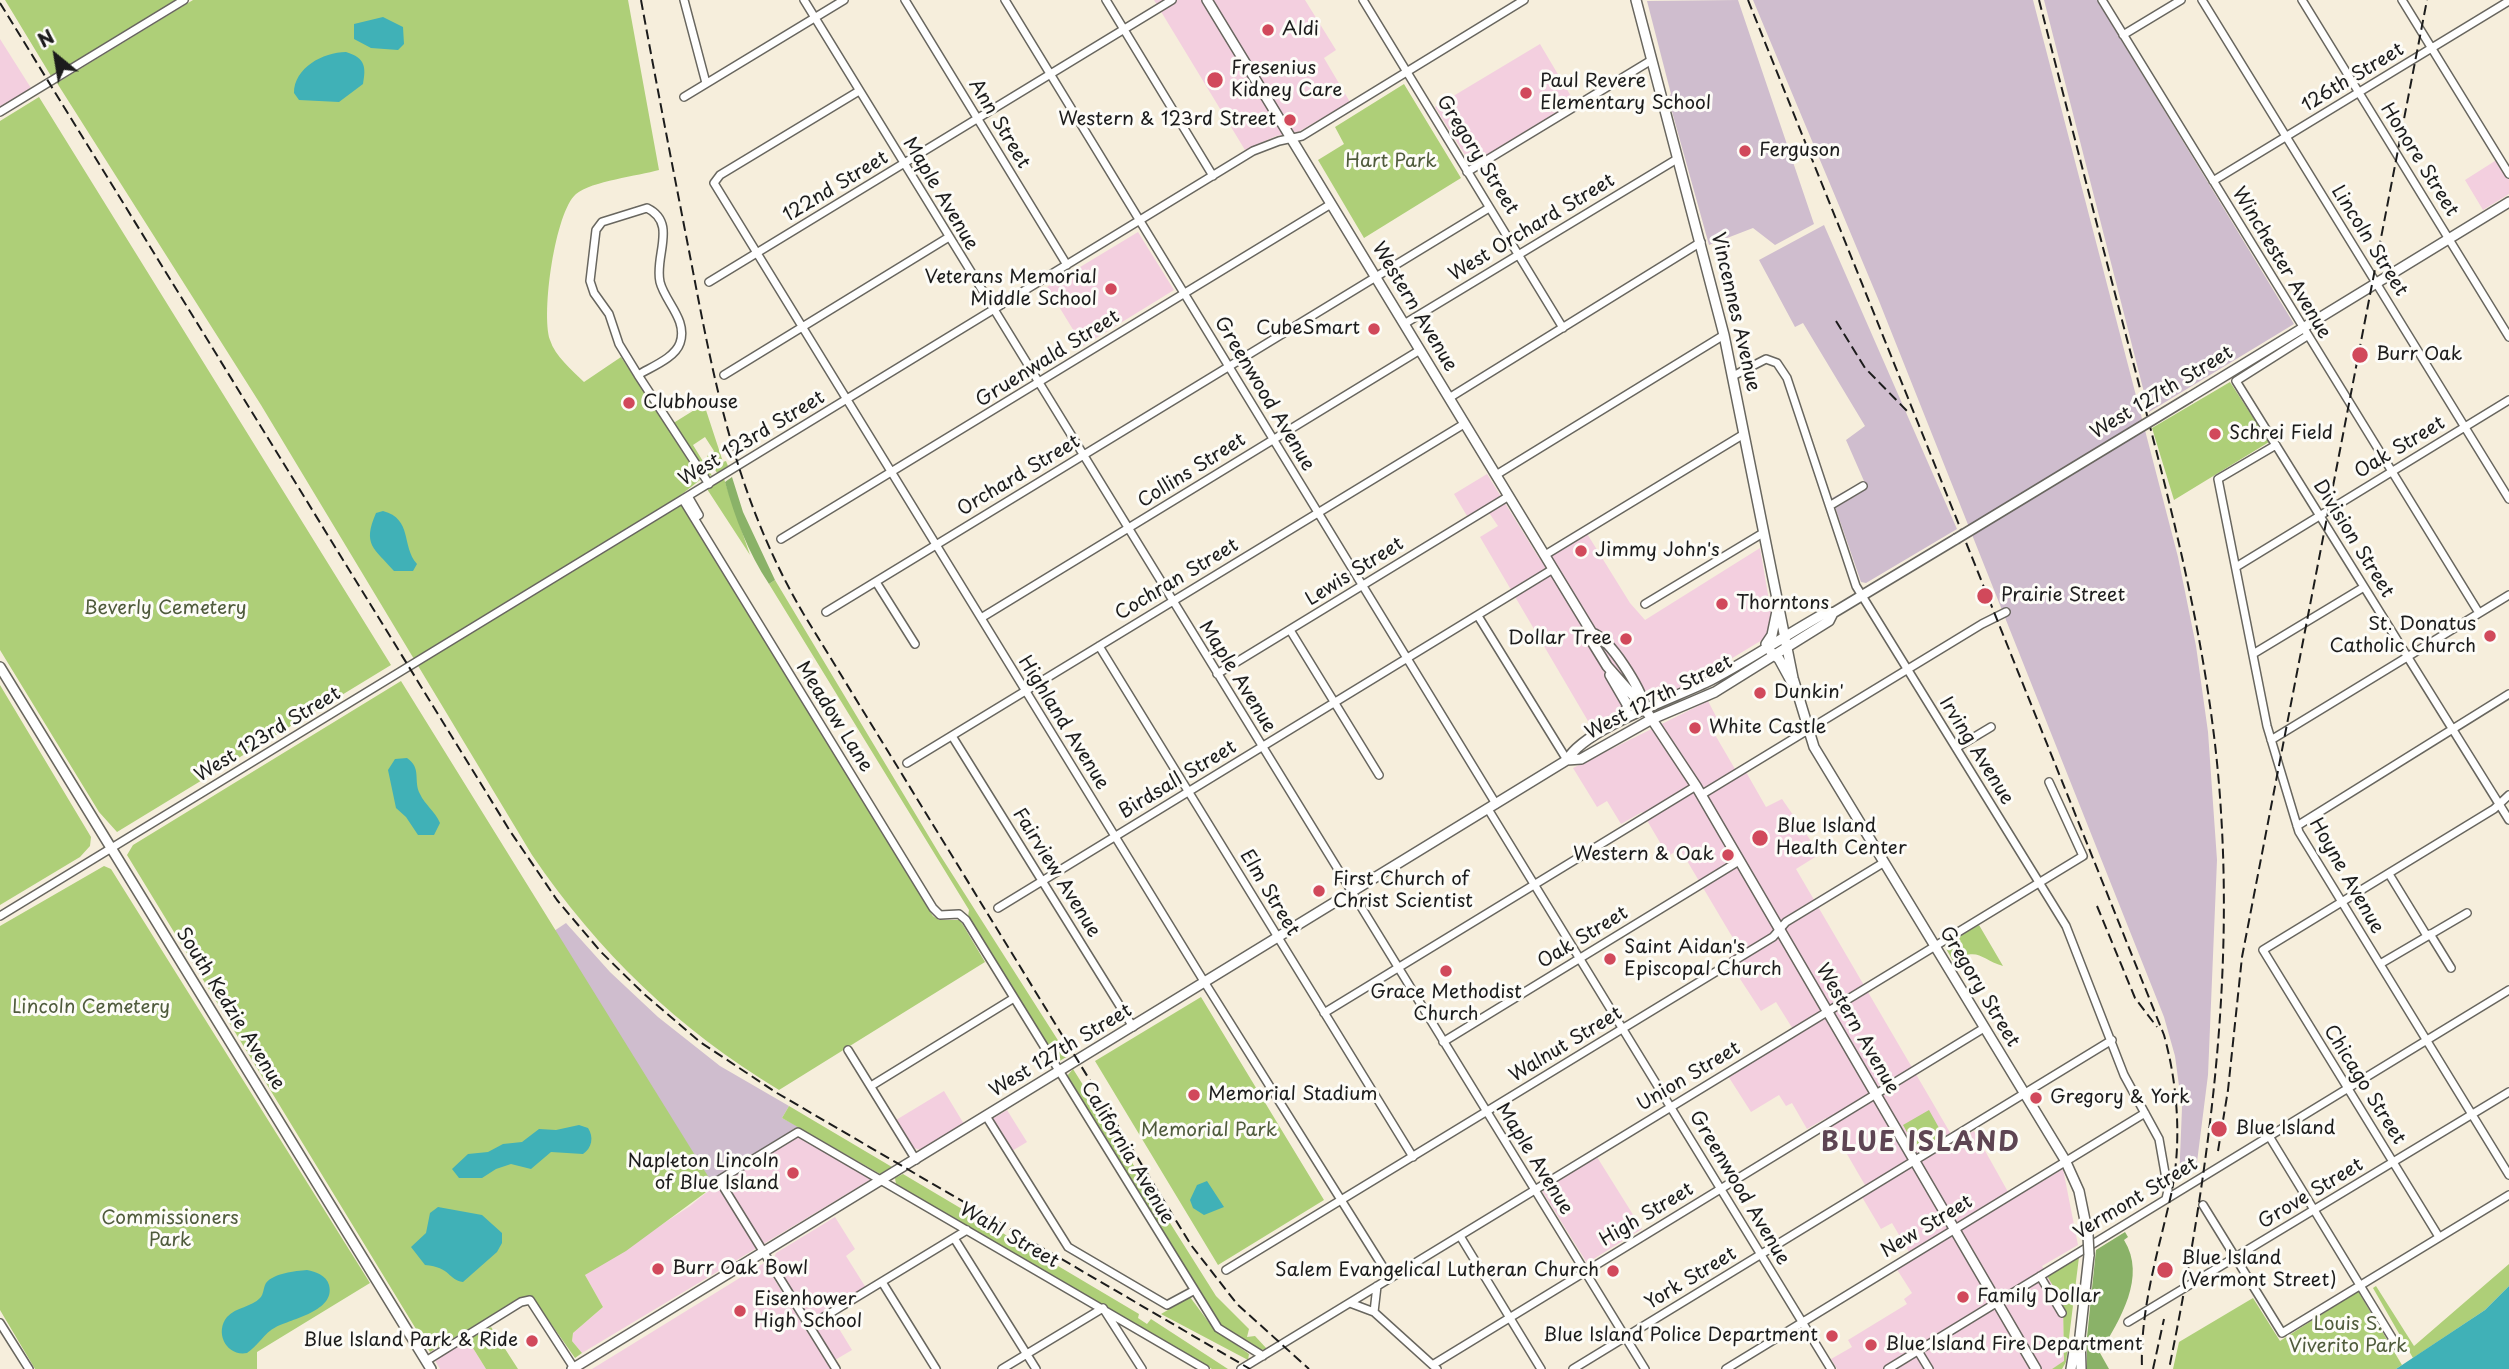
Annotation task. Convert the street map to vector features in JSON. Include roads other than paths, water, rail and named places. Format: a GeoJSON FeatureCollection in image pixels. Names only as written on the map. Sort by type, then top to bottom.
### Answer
{"type":"FeatureCollection","features":[{"type":"Feature","properties":{"kind":"main road","name":"Western Avenue"},"geometry":{"type":"LineString","coordinates":[[1207,0],[1592,633],[1591,640],[1607,666],[1645,709],[1698,791],[2036,1369]]}},
{"type":"Feature","properties":{"kind":"main road","name":"Vincennes Avenue"},"geometry":{"type":"LineString","coordinates":[[1636,0],[1724,335],[1784,636]]}},
{"type":"Feature","properties":{"kind":"main road","name":"West 127th Street"},"geometry":{"type":"LineString","coordinates":[[573,1368],[1567,760],[1581,759],[1652,719],[1715,692],[1829,621],[1833,613],[2190,397],[2305,332],[2376,283],[2509,202]]}},
{"type":"Feature","properties":{"kind":"main road"},"geometry":{"type":"LineString","coordinates":[[1777,603],[1772,634],[1763,648],[1774,654],[1797,691]]}},
{"type":"Feature","properties":{"kind":"main road","name":"West 127th Street"},"geometry":{"type":"LineString","coordinates":[[1567,760],[1573,748],[1616,724],[1711,680],[1827,612],[1833,613]]}},
{"type":"Feature","properties":{"kind":"main road","name":"Western Avenue"},"geometry":{"type":"LineString","coordinates":[[1592,633],[1600,635],[1635,684],[1645,709]]}},
{"type":"Feature","properties":{"kind":"main road","name":"Gregory Street"},"geometry":{"type":"LineString","coordinates":[[1784,636],[1808,730],[1825,770],[2065,1160],[2079,1191],[2089,1255],[2083,1302],[2081,1369]]}},
{"type":"Feature","properties":{"kind":"main road"},"geometry":{"type":"LineString","coordinates":[[1607,666],[1628,706],[1626,715],[1616,724]]}},
{"type":"Feature","properties":{"kind":"main road","name":"South Kedzie Avenue"},"geometry":{"type":"LineString","coordinates":[[0,667],[429,1365]]}},
{"type":"Feature","properties":{"kind":"main road"},"geometry":{"type":"LineString","coordinates":[[2071,1369],[2083,1302]]}},
{"type":"Feature","properties":{"kind":"street"},"geometry":{"type":"LineString","coordinates":[[0,112],[184,0]]}},
{"type":"Feature","properties":{"kind":"street"},"geometry":{"type":"LineString","coordinates":[[684,0],[705,83]]}},
{"type":"Feature","properties":{"kind":"street","name":"Maple Avenue"},"geometry":{"type":"LineString","coordinates":[[803,0],[1645,1369]]}},
{"type":"Feature","properties":{"kind":"street"},"geometry":{"type":"LineString","coordinates":[[684,96],[844,0]]}},
{"type":"Feature","properties":{"kind":"street","name":"Ann Street"},"geometry":{"type":"LineString","coordinates":[[905,0],[1067,265]]}},
{"type":"Feature","properties":{"kind":"street","name":"Greenwood Avenue"},"geometry":{"type":"LineString","coordinates":[[1005,0],[1408,659],[1534,885],[1831,1369]]}},
{"type":"Feature","properties":{"kind":"street"},"geometry":{"type":"LineString","coordinates":[[1106,0],[1213,176]]}},
{"type":"Feature","properties":{"kind":"street","name":"122nd Street"},"geometry":{"type":"LineString","coordinates":[[709,282],[1172,0]]}},
{"type":"Feature","properties":{"kind":"street","name":"Gregory Street"},"geometry":{"type":"LineString","coordinates":[[1363,0],[1563,328]]}},
{"type":"Feature","properties":{"kind":"street","name":"Winchester Avenue"},"geometry":{"type":"LineString","coordinates":[[2102,0],[2480,614]]}},
{"type":"Feature","properties":{"kind":"street"},"geometry":{"type":"LineString","coordinates":[[2123,35],[2181,0]]}},
{"type":"Feature","properties":{"kind":"street","name":"Lincoln Street"},"geometry":{"type":"LineString","coordinates":[[2202,0],[2509,499]]}},
{"type":"Feature","properties":{"kind":"street","name":"Honore Street"},"geometry":{"type":"LineString","coordinates":[[2302,0],[2509,337]]}},
{"type":"Feature","properties":{"kind":"street"},"geometry":{"type":"LineString","coordinates":[[2402,0],[2509,174]]}},
{"type":"Feature","properties":{"kind":"street","name":"West 123rd Street"},"geometry":{"type":"LineString","coordinates":[[0,916],[1253,151],[1302,136],[1521,1]]}},
{"type":"Feature","properties":{"kind":"street","name":"126th Street"},"geometry":{"type":"LineString","coordinates":[[2213,181],[2506,4]]}},
{"type":"Feature","properties":{"kind":"street"},"geometry":{"type":"LineString","coordinates":[[1467,172],[1650,61]]}},
{"type":"Feature","properties":{"kind":"street","name":"Highland Avenue"},"geometry":{"type":"LineString","coordinates":[[859,91],[720,176],[713,183],[1205,983],[1390,1278]]}},
{"type":"Feature","properties":{"kind":"street","name":"West Orchard Street"},"geometry":{"type":"LineString","coordinates":[[1404,324],[1677,159]]}},
{"type":"Feature","properties":{"kind":"street","name":"Gruenwald Street"},"geometry":{"type":"LineString","coordinates":[[780,539],[1331,204]]}},
{"type":"Feature","properties":{"kind":"street"},"geometry":{"type":"LineString","coordinates":[[638,375],[676,351],[682,336],[679,321],[660,282],[664,229],[656,212],[647,208],[602,222],[596,230],[590,263],[590,281],[594,293],[609,314],[619,344],[638,375],[709,484]]}},
{"type":"Feature","properties":{"kind":"street"},"geometry":{"type":"LineString","coordinates":[[1229,366],[1489,208]]}},
{"type":"Feature","properties":{"kind":"street"},"geometry":{"type":"LineString","coordinates":[[724,374],[948,237]]}},
{"type":"Feature","properties":{"kind":"street"},"geometry":{"type":"LineString","coordinates":[[1448,398],[1701,242]]}},
{"type":"Feature","properties":{"kind":"street","name":"Division Street"},"geometry":{"type":"LineString","coordinates":[[2305,332],[2236,381],[2509,820]]}},
{"type":"Feature","properties":{"kind":"street"},"geometry":{"type":"LineString","coordinates":[[1496,475],[1724,335]]}},
{"type":"Feature","properties":{"kind":"street","name":"Collins Street"},"geometry":{"type":"LineString","coordinates":[[981,618],[1420,350]]}},
{"type":"Feature","properties":{"kind":"street","name":"Irving Avenue"},"geometry":{"type":"LineString","coordinates":[[1733,376],[1766,359],[1773,360],[1790,385],[1861,596],[2066,926],[2124,1075],[2162,1150],[2166,1199]]}},
{"type":"Feature","properties":{"kind":"street","name":"Orchard Street"},"geometry":{"type":"LineString","coordinates":[[826,612],[1229,366]]}},
{"type":"Feature","properties":{"kind":"street","name":"Oak Street"},"geometry":{"type":"LineString","coordinates":[[2236,567],[2509,400]]}},
{"type":"Feature","properties":{"kind":"street","name":"Cochran Street"},"geometry":{"type":"LineString","coordinates":[[907,763],[1464,424]]}},
{"type":"Feature","properties":{"kind":"street"},"geometry":{"type":"LineString","coordinates":[[1545,555],[1744,434]]}},
{"type":"Feature","properties":{"kind":"street","name":"Hoyne Avenue"},"geometry":{"type":"LineString","coordinates":[[2276,445],[2218,479],[2271,740],[2297,826],[2509,1175]]}},
{"type":"Feature","properties":{"kind":"street"},"geometry":{"type":"LineString","coordinates":[[1830,505],[1863,486]]}},
{"type":"Feature","properties":{"kind":"street","name":"Lewis Street"},"geometry":{"type":"LineString","coordinates":[[1217,674],[1509,496]]}},
{"type":"Feature","properties":{"kind":"street","name":"Meadow Lane"},"geometry":{"type":"LineString","coordinates":[[685,498],[935,911],[943,915],[959,914]]}},
{"type":"Feature","properties":{"kind":"street"},"geometry":{"type":"LineString","coordinates":[[1645,604],[1763,533]]}},
{"type":"Feature","properties":{"kind":"street","name":"Birdsall Street"},"geometry":{"type":"LineString","coordinates":[[998,908],[1553,569]]}},
{"type":"Feature","properties":{"kind":"street"},"geometry":{"type":"LineString","coordinates":[[876,582],[915,644]]}},
{"type":"Feature","properties":{"kind":"street"},"geometry":{"type":"LineString","coordinates":[[2253,654],[2364,587]]}},
{"type":"Feature","properties":{"kind":"street"},"geometry":{"type":"LineString","coordinates":[[2271,740],[2509,596]]}},
{"type":"Feature","properties":{"kind":"street"},"geometry":{"type":"LineString","coordinates":[[1324,1013],[1534,885],[1808,730],[2006,612]]}},
{"type":"Feature","properties":{"kind":"street"},"geometry":{"type":"LineString","coordinates":[[1478,616],[1567,760]]}},
{"type":"Feature","properties":{"kind":"street"},"geometry":{"type":"LineString","coordinates":[[1290,630],[1379,775]]}},
{"type":"Feature","properties":{"kind":"street","name":"Elm Street"},"geometry":{"type":"LineString","coordinates":[[1099,646],[1413,1157]]}},
{"type":"Feature","properties":{"kind":"street"},"geometry":{"type":"LineString","coordinates":[[2297,826],[2509,694]]}},
{"type":"Feature","properties":{"kind":"street"},"geometry":{"type":"LineString","coordinates":[[1956,748],[1991,727]]}},
{"type":"Feature","properties":{"kind":"street","name":"Fairview Avenue"},"geometry":{"type":"LineString","coordinates":[[952,736],[1133,1027]]}},
{"type":"Feature","properties":{"kind":"street","name":"Union Street"},"geometry":{"type":"LineString","coordinates":[[1241,1369],[2083,856],[2049,782]]}},
{"type":"Feature","properties":{"kind":"street"},"geometry":{"type":"LineString","coordinates":[[2342,902],[2499,804],[2509,795]]}},
{"type":"Feature","properties":{"kind":"street","name":"Oak Street"},"geometry":{"type":"LineString","coordinates":[[1443,1042],[1739,861]]}},
{"type":"Feature","properties":{"kind":"street","name":"Walnut Street"},"geometry":{"type":"LineString","coordinates":[[1226,1270],[1773,937],[1786,922],[1883,863]]}},
{"type":"Feature","properties":{"kind":"street"},"geometry":{"type":"LineString","coordinates":[[2389,874],[2451,968]]}},
{"type":"Feature","properties":{"kind":"street","name":"Chicago Street"},"geometry":{"type":"LineString","coordinates":[[2342,902],[2263,950],[2439,1237]]}},
{"type":"Feature","properties":{"kind":"street"},"geometry":{"type":"LineString","coordinates":[[2380,964],[2467,913]]}},
{"type":"Feature","properties":{"kind":"street","name":"California Avenue"},"geometry":{"type":"LineString","coordinates":[[959,914],[968,922],[1218,1328],[1263,1356]]}},
{"type":"Feature","properties":{"kind":"street","name":"Vermont Street"},"geometry":{"type":"LineString","coordinates":[[1888,1369],[2509,991]]}},
{"type":"Feature","properties":{"kind":"street"},"geometry":{"type":"LineString","coordinates":[[871,1086],[1014,998]]}},
{"type":"Feature","properties":{"kind":"street","name":"High Street"},"geometry":{"type":"LineString","coordinates":[[1436,1366],[1584,1271],[1984,1028]]}},
{"type":"Feature","properties":{"kind":"street","name":"York Street"},"geometry":{"type":"LineString","coordinates":[[1573,1369],[2112,1040]]}},
{"type":"Feature","properties":{"kind":"street"},"geometry":{"type":"LineString","coordinates":[[848,1050],[916,1160]]}},
{"type":"Feature","properties":{"kind":"street","name":"Grove Street"},"geometry":{"type":"LineString","coordinates":[[2128,1322],[2509,1092]]}},
{"type":"Feature","properties":{"kind":"street","name":"New Street"},"geometry":{"type":"LineString","coordinates":[[1726,1369],[2145,1113]]}},
{"type":"Feature","properties":{"kind":"street"},"geometry":{"type":"LineString","coordinates":[[986,1116],[1068,1247],[1167,1305],[1193,1291]]}},
{"type":"Feature","properties":{"kind":"street","name":"Wahl Street"},"geometry":{"type":"LineString","coordinates":[[764,1252],[719,1180],[798,1132],[1205,1369]]}},
{"type":"Feature","properties":{"kind":"street"},"geometry":{"type":"LineString","coordinates":[[2269,1136],[2397,1346]]}},
{"type":"Feature","properties":{"kind":"street"},"geometry":{"type":"LineString","coordinates":[[2203,1206],[2282,1333],[2509,1195]]}},
{"type":"Feature","properties":{"kind":"street"},"geometry":{"type":"LineString","coordinates":[[809,1326],[967,1230]]}},
{"type":"Feature","properties":{"kind":"street"},"geometry":{"type":"LineString","coordinates":[[1460,1236],[1541,1369]]}},
{"type":"Feature","properties":{"kind":"street"},"geometry":{"type":"LineString","coordinates":[[954,1238],[1036,1369]]}},
{"type":"Feature","properties":{"kind":"street"},"geometry":{"type":"LineString","coordinates":[[764,1252],[836,1369]]}},
{"type":"Feature","properties":{"kind":"street"},"geometry":{"type":"LineString","coordinates":[[2040,1276],[2062,1313]]}},
{"type":"Feature","properties":{"kind":"street"},"geometry":{"type":"LineString","coordinates":[[882,1282],[936,1369]]}},
{"type":"Feature","properties":{"kind":"street"},"geometry":{"type":"LineString","coordinates":[[1374,1312],[1377,1286]]}},
{"type":"Feature","properties":{"kind":"street"},"geometry":{"type":"LineString","coordinates":[[429,1365],[521,1302],[530,1300],[573,1368]]}},
{"type":"Feature","properties":{"kind":"street"},"geometry":{"type":"LineString","coordinates":[[1350,1303],[1374,1312],[1436,1366]]}},
{"type":"Feature","properties":{"kind":"street"},"geometry":{"type":"LineString","coordinates":[[1002,1369],[1103,1308],[1142,1369]]}},
{"type":"Feature","properties":{"kind":"street"},"geometry":{"type":"LineString","coordinates":[[0,1323],[29,1369]]}},
{"type":"Feature","properties":{"kind":"street"},"geometry":{"type":"LineString","coordinates":[[1918,1351],[1929,1369]]}},
{"type":"Feature","properties":{"kind":"water"},"geometry":{"type":"Polygon","coordinates":[[[383,17],[403,27],[404,44],[398,50],[371,48],[354,39],[354,24],[383,17]]]}},
{"type":"Feature","properties":{"kind":"water"},"geometry":{"type":"Polygon","coordinates":[[[346,52],[358,57],[363,64],[363,84],[339,102],[299,100],[294,93],[295,84],[304,69],[319,58],[346,52]]]}},
{"type":"Feature","properties":{"kind":"water"},"geometry":{"type":"Polygon","coordinates":[[[383,511],[399,520],[403,527],[412,557],[417,564],[413,571],[394,571],[372,545],[372,524],[376,513],[383,511]]]}},
{"type":"Feature","properties":{"kind":"water"},"geometry":{"type":"Polygon","coordinates":[[[407,758],[416,770],[420,794],[440,823],[434,835],[418,835],[396,808],[388,770],[395,759],[407,758]]]}},
{"type":"Feature","properties":{"kind":"water"},"geometry":{"type":"Polygon","coordinates":[[[579,1125],[588,1128],[591,1135],[590,1146],[583,1154],[551,1152],[531,1169],[511,1164],[482,1178],[459,1178],[452,1169],[468,1154],[488,1152],[503,1144],[522,1142],[539,1129],[556,1130],[579,1125]]]}},
{"type":"Feature","properties":{"kind":"water"},"geometry":{"type":"Polygon","coordinates":[[[1207,1181],[1224,1207],[1204,1215],[1193,1208],[1190,1200],[1197,1185],[1207,1181]]]}},
{"type":"Feature","properties":{"kind":"water"},"geometry":{"type":"Polygon","coordinates":[[[438,1207],[482,1215],[502,1233],[502,1243],[497,1252],[463,1282],[454,1279],[440,1268],[425,1265],[411,1247],[426,1233],[430,1213],[438,1207]]]}},
{"type":"Feature","properties":{"kind":"water"},"geometry":{"type":"Polygon","coordinates":[[[307,1270],[320,1274],[329,1285],[326,1301],[319,1308],[272,1330],[247,1353],[228,1348],[222,1336],[223,1323],[227,1317],[257,1301],[266,1283],[274,1277],[307,1270]]]}},
{"type":"Feature","properties":{"kind":"water"},"geometry":{"type":"Polygon","coordinates":[[[2509,1286],[2509,1369],[2396,1369],[2485,1310],[2509,1286]]]}},
{"type":"Feature","properties":{"kind":"railway"},"geometry":{"type":"LineString","coordinates":[[641,0],[709,353],[731,442],[745,485],[780,571],[803,613],[1191,1245],[1237,1304],[1309,1369]]}},
{"type":"Feature","properties":{"kind":"railway"},"geometry":{"type":"LineString","coordinates":[[1748,0],[2164,1035],[2173,1074],[2177,1156],[2147,1302],[2142,1369]]}},
{"type":"Feature","properties":{"kind":"railway"},"geometry":{"type":"LineString","coordinates":[[2039,0],[2177,536],[2200,645],[2216,756],[2224,882],[2220,1022],[2205,1162],[2169,1369]]}},
{"type":"Feature","properties":{"kind":"railway"},"geometry":{"type":"LineString","coordinates":[[2218,1151],[2228,1090],[2242,957],[2427,0]]}},
{"type":"Feature","properties":{"kind":"railway"},"geometry":{"type":"LineString","coordinates":[[0,3],[510,831],[557,900],[601,952],[644,994],[700,1042],[777,1093],[1250,1369]]}},
{"type":"Feature","properties":{"kind":"railway"},"geometry":{"type":"LineString","coordinates":[[1836,321],[1865,368],[1909,413]]}},
{"type":"Feature","properties":{"kind":"railway"},"geometry":{"type":"LineString","coordinates":[[2097,906],[2135,998],[2157,1027]]}},
{"type":"Feature","properties":{"kind":"railway"},"geometry":{"type":"LineString","coordinates":[[2153,1369],[2164,1319]]}},
{"type":"Feature","properties":{"kind":"place","name":"Aldi"},"geometry":{"type":"Point","coordinates":[1268,30]}},
{"type":"Feature","properties":{"kind":"place","name":"Fresenius Kidney Care"},"geometry":{"type":"Point","coordinates":[1215,80]}},
{"type":"Feature","properties":{"kind":"place","name":"Paul Revere Elementary School"},"geometry":{"type":"Point","coordinates":[1526,93]}},
{"type":"Feature","properties":{"kind":"place","name":"Western & 123rd Street"},"geometry":{"type":"Point","coordinates":[1290,120]}},
{"type":"Feature","properties":{"kind":"place","name":"Ferguson"},"geometry":{"type":"Point","coordinates":[1745,151]}},
{"type":"Feature","properties":{"kind":"place","name":"Veterans Memorial Middle School"},"geometry":{"type":"Point","coordinates":[1111,289]}},
{"type":"Feature","properties":{"kind":"place","name":"CubeSmart"},"geometry":{"type":"Point","coordinates":[1374,329]}},
{"type":"Feature","properties":{"kind":"place","name":"Burr Oak"},"geometry":{"type":"Point","coordinates":[2360,355]}},
{"type":"Feature","properties":{"kind":"place","name":"Clubhouse"},"geometry":{"type":"Point","coordinates":[629,403]}},
{"type":"Feature","properties":{"kind":"place","name":"Schrei Field"},"geometry":{"type":"Point","coordinates":[2215,434]}},
{"type":"Feature","properties":{"kind":"place","name":"Jimmy John's"},"geometry":{"type":"Point","coordinates":[1581,551]}},
{"type":"Feature","properties":{"kind":"place","name":"Prairie Street"},"geometry":{"type":"Point","coordinates":[1985,596]}},
{"type":"Feature","properties":{"kind":"place","name":"Thorntons"},"geometry":{"type":"Point","coordinates":[1722,604]}},
{"type":"Feature","properties":{"kind":"place","name":"St. Donatus Catholic Church"},"geometry":{"type":"Point","coordinates":[2490,636]}},
{"type":"Feature","properties":{"kind":"place","name":"Dollar Tree"},"geometry":{"type":"Point","coordinates":[1626,639]}},
{"type":"Feature","properties":{"kind":"place","name":"Dunkin'"},"geometry":{"type":"Point","coordinates":[1760,693]}},
{"type":"Feature","properties":{"kind":"place","name":"White Castle"},"geometry":{"type":"Point","coordinates":[1695,728]}},
{"type":"Feature","properties":{"kind":"place","name":"Blue Island Health Center"},"geometry":{"type":"Point","coordinates":[1760,838]}},
{"type":"Feature","properties":{"kind":"place","name":"Western & Oak"},"geometry":{"type":"Point","coordinates":[1728,855]}},
{"type":"Feature","properties":{"kind":"place","name":"First Church of Christ Scientist"},"geometry":{"type":"Point","coordinates":[1319,891]}},
{"type":"Feature","properties":{"kind":"place","name":"Saint Aidan's Episcopal Church"},"geometry":{"type":"Point","coordinates":[1610,959]}},
{"type":"Feature","properties":{"kind":"place","name":"Grace Methodist Church"},"geometry":{"type":"Point","coordinates":[1446,971]}},
{"type":"Feature","properties":{"kind":"place","name":"Memorial Stadium"},"geometry":{"type":"Point","coordinates":[1194,1095]}},
{"type":"Feature","properties":{"kind":"place","name":"Gregory & York"},"geometry":{"type":"Point","coordinates":[2036,1098]}},
{"type":"Feature","properties":{"kind":"place","name":"Blue Island"},"geometry":{"type":"Point","coordinates":[2219,1129]}},
{"type":"Feature","properties":{"kind":"place","name":"Napleton Lincoln of Blue Island"},"geometry":{"type":"Point","coordinates":[793,1173]}},
{"type":"Feature","properties":{"kind":"place","name":"Burr Oak Bowl"},"geometry":{"type":"Point","coordinates":[658,1269]}},
{"type":"Feature","properties":{"kind":"place","name":"Blue Island (Vermont Street)"},"geometry":{"type":"Point","coordinates":[2165,1270]}},
{"type":"Feature","properties":{"kind":"place","name":"Salem Evangelical Lutheran Church"},"geometry":{"type":"Point","coordinates":[1613,1271]}},
{"type":"Feature","properties":{"kind":"place","name":"Family Dollar"},"geometry":{"type":"Point","coordinates":[1963,1297]}},
{"type":"Feature","properties":{"kind":"place","name":"Eisenhower High School"},"geometry":{"type":"Point","coordinates":[740,1311]}},
{"type":"Feature","properties":{"kind":"place","name":"Blue Island Police Department"},"geometry":{"type":"Point","coordinates":[1832,1336]}},
{"type":"Feature","properties":{"kind":"place","name":"Blue Island Park & Ride"},"geometry":{"type":"Point","coordinates":[532,1341]}},
{"type":"Feature","properties":{"kind":"place","name":"Blue Island Fire Department"},"geometry":{"type":"Point","coordinates":[1871,1345]}},
{"type":"Feature","properties":{"kind":"district","name":"BLUE ISLAND"},"geometry":{"type":"Point","coordinates":[1921,1144]}},
{"type":"Feature","properties":{"kind":"park label","name":"Hart Park"},"geometry":{"type":"Point","coordinates":[1391,162]}},
{"type":"Feature","properties":{"kind":"park label","name":"Beverly Cemetery"},"geometry":{"type":"Point","coordinates":[165,609]}},
{"type":"Feature","properties":{"kind":"park label","name":"Lincoln Cemetery"},"geometry":{"type":"Point","coordinates":[91,1008]}},
{"type":"Feature","properties":{"kind":"park label","name":"Memorial Park"},"geometry":{"type":"Point","coordinates":[1209,1131]}},
{"type":"Feature","properties":{"kind":"park label","name":"Commissioners Park"},"geometry":{"type":"Point","coordinates":[170,1230]}},
{"type":"Feature","properties":{"kind":"park label","name":"Louis S. Viverito Park"},"geometry":{"type":"Point","coordinates":[2348,1336]}}]}
